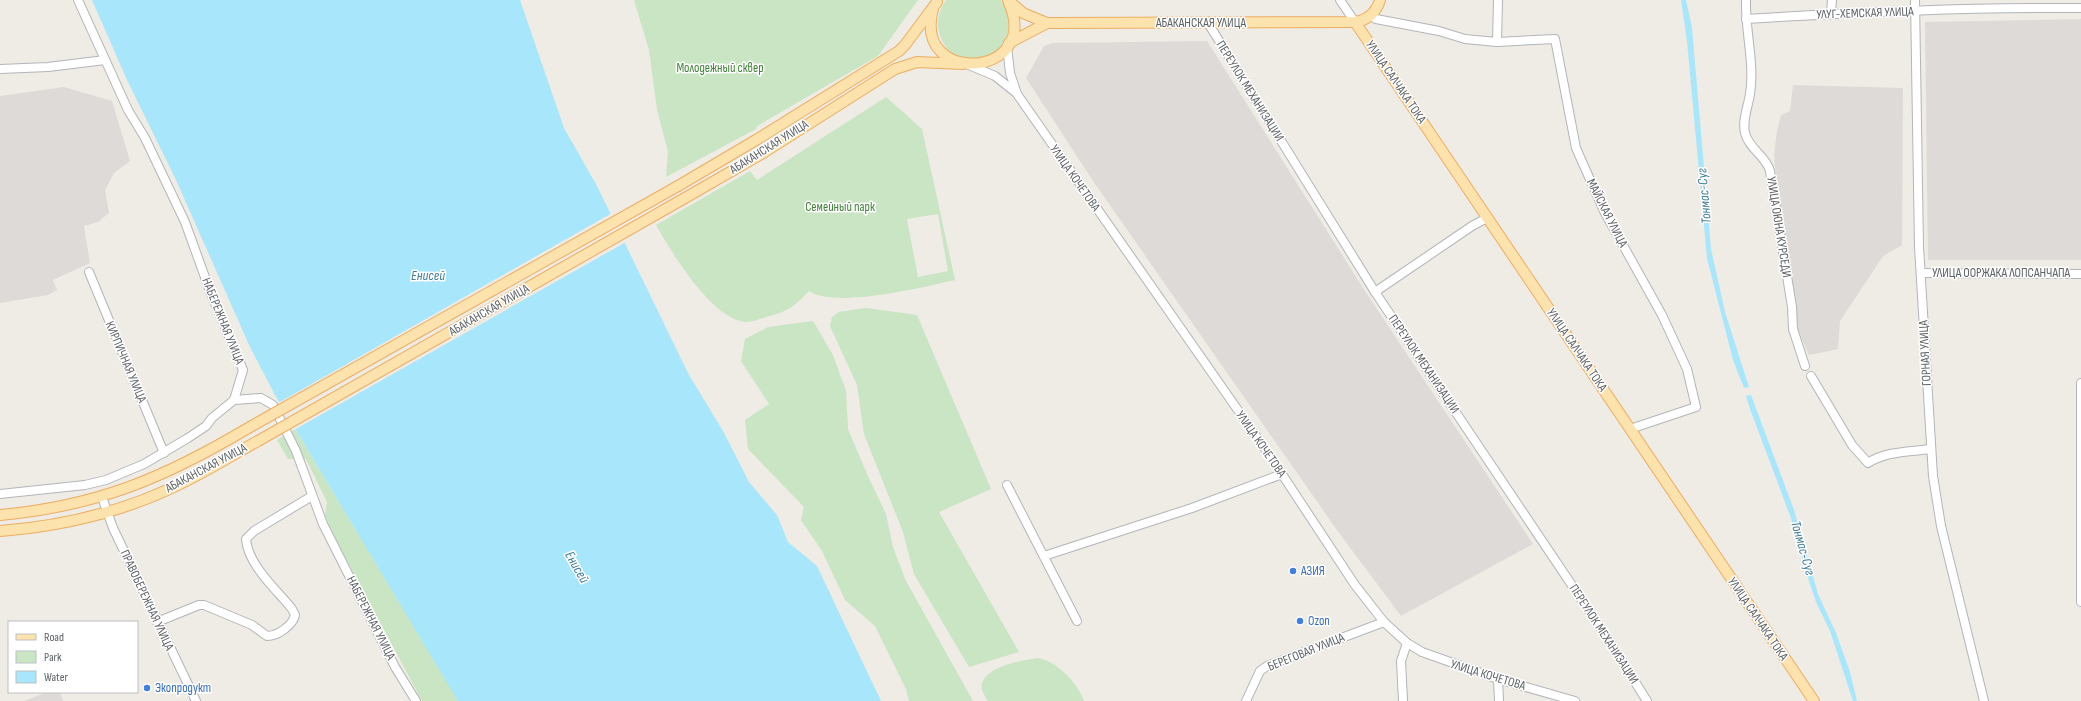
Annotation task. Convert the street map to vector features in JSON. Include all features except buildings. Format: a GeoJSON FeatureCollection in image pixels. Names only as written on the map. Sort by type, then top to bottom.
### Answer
{"type":"FeatureCollection","features":[{"type":"Feature","properties":{"kind":"main road","name":"АБАКАНСКАЯ УЛИЦА"},"geometry":{"type":"LineString","coordinates":[[1007,0],[1023,14],[1047,23],[1355,22]]}},
{"type":"Feature","properties":{"kind":"main road"},"geometry":{"type":"LineString","coordinates":[[1007,0],[1014,19],[1014,27],[1008,45]]}},
{"type":"Feature","properties":{"kind":"main road"},"geometry":{"type":"LineString","coordinates":[[1355,22],[1371,16],[1380,0]]}},
{"type":"Feature","properties":{"kind":"main road","name":"АБАКАНСКАЯ УЛИЦА"},"geometry":{"type":"LineString","coordinates":[[0,516],[56,508],[102,497],[138,485],[197,458],[678,186],[756,140],[899,51],[937,1]]}},
{"type":"Feature","properties":{"kind":"main road"},"geometry":{"type":"LineString","coordinates":[[937,1],[931,16],[933,38],[945,55],[966,64]]}},
{"type":"Feature","properties":{"kind":"main road","name":"УЛИЦА САЛЧАКА ТОКА"},"geometry":{"type":"LineString","coordinates":[[1355,22],[1814,701]]}},
{"type":"Feature","properties":{"kind":"main road","name":"АБАКАНСКАЯ УЛИЦА"},"geometry":{"type":"LineString","coordinates":[[0,532],[45,526],[107,512],[133,504],[188,480],[763,153],[895,69],[917,62],[966,64],[989,62],[997,57],[1008,45],[1047,23]]}},
{"type":"Feature","properties":{"kind":"street","name":"НАБЕРЕЖНАЯ УЛИЦА"},"geometry":{"type":"LineString","coordinates":[[78,0],[128,110],[145,138],[185,222],[210,291],[243,370],[234,400],[254,397],[269,401],[273,405],[296,451],[323,524],[395,667],[416,701]]}},
{"type":"Feature","properties":{"kind":"street","name":"УЛИЦА САЛЧАКА ТОКА"},"geometry":{"type":"LineString","coordinates":[[1340,0],[1355,22]]}},
{"type":"Feature","properties":{"kind":"street"},"geometry":{"type":"LineString","coordinates":[[1371,16],[1376,19],[1439,31],[1466,39],[1498,42],[1498,0]]}},
{"type":"Feature","properties":{"kind":"street","name":"УЛИЦА ОЮНА КУРСЕДИ"},"geometry":{"type":"LineString","coordinates":[[1746,0],[1746,19],[1751,68],[1750,93],[1744,122],[1745,132],[1748,142],[1767,163],[1770,171],[1792,307],[1793,329],[1805,366]]}},
{"type":"Feature","properties":{"kind":"street"},"geometry":{"type":"LineString","coordinates":[[1832,0],[1832,13]]}},
{"type":"Feature","properties":{"kind":"street","name":"ГОРНАЯ УЛИЦА"},"geometry":{"type":"LineString","coordinates":[[1914,0],[1921,273],[1930,449],[1940,526],[1984,701]]}},
{"type":"Feature","properties":{"kind":"street","name":"УЛУГ-ХЕМСКАЯ УЛИЦА"},"geometry":{"type":"LineString","coordinates":[[1746,19],[1832,13],[1915,12],[1991,8],[2081,8]]}},
{"type":"Feature","properties":{"kind":"street","name":"ПЕРЕУЛОК МЕХАНИЗАЦИИ"},"geometry":{"type":"LineString","coordinates":[[1208,22],[1376,292],[1610,642],[1647,701]]}},
{"type":"Feature","properties":{"kind":"street","name":"МАЙСКАЯ УЛИЦА"},"geometry":{"type":"LineString","coordinates":[[1498,42],[1556,39],[1576,148],[1604,211],[1662,315],[1687,369],[1696,406],[1630,429]]}},
{"type":"Feature","properties":{"kind":"street","name":"УЛИЦА КОЧЕТОВА"},"geometry":{"type":"LineString","coordinates":[[1008,45],[1010,73],[1017,94]]}},
{"type":"Feature","properties":{"kind":"street"},"geometry":{"type":"LineString","coordinates":[[0,69],[41,68],[104,60]]}},
{"type":"Feature","properties":{"kind":"street","name":"УЛИЦА КОЧЕТОВА"},"geometry":{"type":"LineString","coordinates":[[966,64],[995,76],[1017,94],[1282,474],[1355,584],[1384,622],[1407,643],[1422,652],[1445,662],[1575,701]]}},
{"type":"Feature","properties":{"kind":"street"},"geometry":{"type":"LineString","coordinates":[[1376,292],[1472,226],[1487,218]]}},
{"type":"Feature","properties":{"kind":"street","name":"КИРПИЧНАЯ УЛИЦА"},"geometry":{"type":"LineString","coordinates":[[89,272],[164,453]]}},
{"type":"Feature","properties":{"kind":"street","name":"УЛИЦА ООРЖАКА ЛОПСАНЧАПА"},"geometry":{"type":"LineString","coordinates":[[1921,273],[2081,274]]}},
{"type":"Feature","properties":{"kind":"street"},"geometry":{"type":"LineString","coordinates":[[1810,376],[1852,445],[1868,463],[1877,457],[1890,454],[1930,449]]}},
{"type":"Feature","properties":{"kind":"street"},"geometry":{"type":"LineString","coordinates":[[2081,383],[2081,602]]}},
{"type":"Feature","properties":{"kind":"street"},"geometry":{"type":"LineString","coordinates":[[0,494],[92,484],[106,480],[164,453],[206,426],[212,418],[234,400]]}},
{"type":"Feature","properties":{"kind":"street"},"geometry":{"type":"LineString","coordinates":[[1044,556],[1192,508],[1282,474]]}},
{"type":"Feature","properties":{"kind":"street"},"geometry":{"type":"LineString","coordinates":[[1008,485],[1077,621]]}},
{"type":"Feature","properties":{"kind":"street"},"geometry":{"type":"LineString","coordinates":[[157,622],[199,605],[204,605],[252,625],[267,636],[273,635],[292,623],[295,615],[292,609],[261,571],[250,554],[246,539],[254,531],[312,496]]}},
{"type":"Feature","properties":{"kind":"street","name":"ПРАВОБЕРЕЖНАЯ УЛИЦА"},"geometry":{"type":"LineString","coordinates":[[102,497],[107,512],[157,622],[196,701]]}},
{"type":"Feature","properties":{"kind":"street","name":"БЕРЕГОВАЯ УЛИЦА"},"geometry":{"type":"LineString","coordinates":[[1246,701],[1260,671],[1266,666],[1384,622]]}},
{"type":"Feature","properties":{"kind":"street"},"geometry":{"type":"LineString","coordinates":[[1403,701],[1401,661],[1407,643]]}},
{"type":"Feature","properties":{"kind":"street"},"geometry":{"type":"LineString","coordinates":[[1498,679],[1499,701]]}},
{"type":"Feature","properties":{"kind":"shaded area"},"geometry":{"type":"Polygon","coordinates":[[[2081,19],[2081,260],[1928,260],[1925,22],[2081,19]]]}},
{"type":"Feature","properties":{"kind":"shaded area"},"geometry":{"type":"Polygon","coordinates":[[[1207,41],[1365,291],[1533,544],[1401,616],[1339,533],[1093,181],[1026,78],[1044,46],[1053,43],[1207,41]]]}},
{"type":"Feature","properties":{"kind":"shaded area"},"geometry":{"type":"Polygon","coordinates":[[[1793,85],[1903,88],[1902,245],[1883,256],[1840,321],[1838,349],[1809,355],[1798,330],[1780,223],[1774,155],[1781,115],[1790,111],[1793,85]]]}},
{"type":"Feature","properties":{"kind":"shaded area"},"geometry":{"type":"Polygon","coordinates":[[[64,87],[112,101],[130,161],[114,173],[105,190],[109,213],[98,222],[84,226],[90,263],[53,280],[57,290],[48,295],[0,303],[0,96],[64,87]]]}},
{"type":"Feature","properties":{"kind":"shaded area"},"geometry":{"type":"Polygon","coordinates":[[[45,693],[60,693],[63,701],[24,701],[45,693]]]}},
{"type":"Feature","properties":{"kind":"green space","name":"Молодежный сквер"},"geometry":{"type":"Polygon","coordinates":[[[634,0],[918,0],[878,56],[757,126],[756,129],[666,177],[668,151],[657,110],[649,50],[634,0]]]}},
{"type":"Feature","properties":{"kind":"green space"},"geometry":{"type":"Polygon","coordinates":[[[946,0],[1001,0],[1008,18],[1007,34],[1000,47],[989,55],[976,60],[962,59],[950,52],[941,38],[938,28],[939,14],[946,0]]]}},
{"type":"Feature","properties":{"kind":"green space","name":"Семейный парк"},"geometry":{"type":"Polygon","coordinates":[[[886,97],[922,129],[955,280],[880,295],[859,297],[839,298],[822,296],[809,291],[799,301],[785,311],[747,322],[732,318],[706,297],[682,267],[656,225],[750,171],[757,180],[886,97]],[[938,214],[907,219],[918,277],[948,271],[938,214]]]}},
{"type":"Feature","properties":{"kind":"green space"},"geometry":{"type":"Polygon","coordinates":[[[866,308],[917,315],[991,489],[939,512],[1019,652],[969,667],[914,574],[903,532],[864,434],[857,385],[830,326],[832,317],[839,312],[866,308]]]}},
{"type":"Feature","properties":{"kind":"green space"},"geometry":{"type":"Polygon","coordinates":[[[813,321],[833,355],[846,391],[848,429],[886,514],[893,547],[906,581],[973,701],[909,701],[906,689],[875,626],[845,600],[822,551],[801,520],[804,507],[748,449],[745,420],[769,404],[741,361],[745,339],[768,327],[813,321]]]}},
{"type":"Feature","properties":{"kind":"green space"},"geometry":{"type":"Polygon","coordinates":[[[295,429],[458,701],[422,701],[333,534],[325,515],[327,502],[306,459],[288,459],[277,440],[295,429]]]}},
{"type":"Feature","properties":{"kind":"green space"},"geometry":{"type":"Polygon","coordinates":[[[1037,658],[1052,663],[1059,668],[1072,680],[1084,701],[988,701],[982,690],[983,682],[987,676],[1002,666],[1037,658]]]}},
{"type":"Feature","properties":{"kind":"water","name":"Енисей"},"geometry":{"type":"Polygon","coordinates":[[[92,0],[520,0],[564,128],[597,186],[689,375],[723,431],[749,482],[777,515],[788,542],[817,566],[881,701],[458,701],[275,395],[250,347],[176,180],[127,80],[92,0]]]}},
{"type":"Feature","properties":{"kind":"water","name":"Тонмас-Суг"},"geometry":{"type":"Polygon","coordinates":[[[1681,0],[1686,0],[1692,28],[1711,249],[1725,312],[1749,387],[1744,388],[1733,360],[1707,258],[1687,41],[1681,0]]]}},
{"type":"Feature","properties":{"kind":"water","name":"Тонмас-Суг"},"geometry":{"type":"Polygon","coordinates":[[[1751,395],[1794,510],[1818,594],[1836,633],[1850,672],[1857,701],[1853,701],[1830,631],[1816,602],[1791,518],[1750,409],[1746,396],[1751,395]]]}},
{"type":"Feature","properties":{"kind":"pier"},"geometry":{"type":"Polygon","coordinates":[[[612,213],[626,242],[294,430],[278,403],[612,213]]]}},
{"type":"Feature","properties":{"kind":"place","name":"АЗИЯ"},"geometry":{"type":"Point","coordinates":[1293,571]}},
{"type":"Feature","properties":{"kind":"place","name":"Ozon"},"geometry":{"type":"Point","coordinates":[1300,621]}},
{"type":"Feature","properties":{"kind":"place","name":"Экопродукт"},"geometry":{"type":"Point","coordinates":[147,688]}}]}
